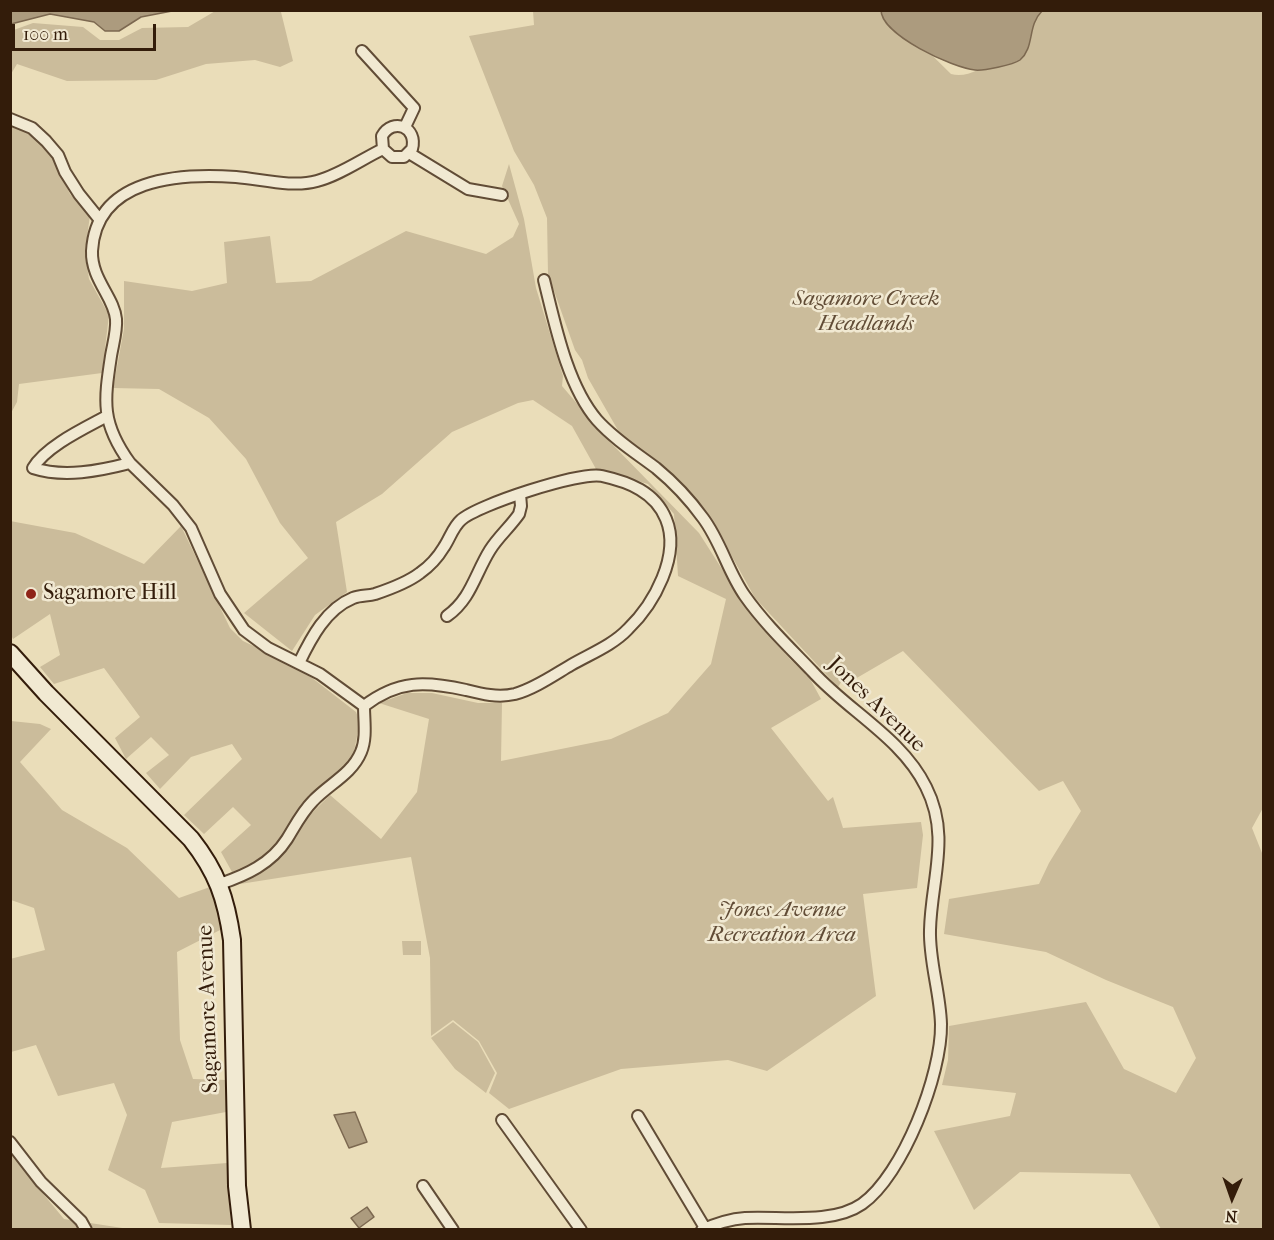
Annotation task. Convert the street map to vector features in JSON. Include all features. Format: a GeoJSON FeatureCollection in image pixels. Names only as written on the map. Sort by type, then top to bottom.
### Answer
{"type":"FeatureCollection","features":[{"type":"Feature","properties":{"kind":"main road","name":"Sagamore Avenue"},"geometry":{"type":"LineString","coordinates":[[10,653],[46,693],[191,839],[205,857],[220,884],[229,917],[231,940],[237,1186],[242,1230]]}},
{"type":"Feature","properties":{"kind":"street"},"geometry":{"type":"LineString","coordinates":[[362,51],[414,108],[405,127]]}},
{"type":"Feature","properties":{"kind":"street"},"geometry":{"type":"LineString","coordinates":[[10,119],[32,128],[46,141],[58,155],[65,172],[79,194],[100,220]]}},
{"type":"Feature","properties":{"kind":"street"},"geometry":{"type":"LineString","coordinates":[[398,125],[405,127],[413,137],[412,149],[399,158],[392,157],[383,149],[381,143],[385,131],[398,125]]}},
{"type":"Feature","properties":{"kind":"street"},"geometry":{"type":"LineString","coordinates":[[220,884],[246,874],[268,861],[286,841],[312,801],[352,767],[364,742],[363,706],[340,687],[268,648],[244,630],[220,594],[191,528],[173,505],[130,463],[114,439],[107,416],[106,388],[116,318],[94,269],[93,241],[100,220],[108,207],[128,191],[155,182],[187,177],[233,177],[300,183],[317,181],[383,149]]}},
{"type":"Feature","properties":{"kind":"street"},"geometry":{"type":"LineString","coordinates":[[409,153],[468,189],[502,195]]}},
{"type":"Feature","properties":{"kind":"street","name":"Jones Avenue"},"geometry":{"type":"LineString","coordinates":[[544,280],[561,343],[583,400],[617,440],[667,478],[702,516],[712,531],[740,589],[764,619],[824,684],[908,759],[926,787],[939,833],[930,929],[941,1023],[939,1056],[933,1079],[913,1131],[889,1175],[864,1202],[842,1214],[741,1218],[704,1229]]}},
{"type":"Feature","properties":{"kind":"street"},"geometry":{"type":"LineString","coordinates":[[107,416],[69,437],[43,456],[33,468],[57,473],[130,463]]}},
{"type":"Feature","properties":{"kind":"street"},"geometry":{"type":"LineString","coordinates":[[299,663],[326,616],[353,598],[375,594],[406,582],[433,562],[460,521],[469,514],[520,494],[594,474],[617,480],[644,492],[661,507],[670,530],[669,555],[659,586],[628,629],[614,640],[517,693],[499,696],[422,683],[406,684],[363,706]]}},
{"type":"Feature","properties":{"kind":"street"},"geometry":{"type":"LineString","coordinates":[[447,616],[463,603],[488,553],[519,514],[520,494]]}},
{"type":"Feature","properties":{"kind":"street"},"geometry":{"type":"LineString","coordinates":[[638,1116],[704,1229]]}},
{"type":"Feature","properties":{"kind":"street"},"geometry":{"type":"LineString","coordinates":[[502,1120],[581,1230]]}},
{"type":"Feature","properties":{"kind":"street"},"geometry":{"type":"LineString","coordinates":[[10,1142],[26,1164],[81,1221],[86,1230]]}},
{"type":"Feature","properties":{"kind":"street"},"geometry":{"type":"LineString","coordinates":[[423,1186],[453,1230]]}},
{"type":"Feature","properties":{"kind":"green space"},"geometry":{"type":"Polygon","coordinates":[[[217,10],[284,11],[281,12],[293,61],[280,67],[255,60],[206,64],[156,80],[67,81],[17,64],[11,74],[11,31],[33,23],[83,27],[100,40],[119,40],[142,28],[188,27],[217,10]]]}},
{"type":"Feature","properties":{"kind":"green space","name":"Sagamore Creek Headlands"},"geometry":{"type":"Polygon","coordinates":[[[533,11],[887,11],[951,74],[961,75],[983,68],[1004,53],[1032,30],[1032,25],[1041,11],[1263,11],[1264,806],[1252,828],[1264,858],[1263,1229],[1161,1229],[1130,1174],[1020,1172],[974,1210],[934,1131],[1010,1116],[1016,1093],[942,1085],[948,1060],[949,1026],[1086,1002],[1124,1069],[1176,1093],[1196,1058],[1173,1007],[1106,980],[1046,952],[944,934],[949,899],[1039,884],[1049,863],[1081,811],[1063,781],[1039,791],[903,651],[855,679],[847,673],[838,687],[755,598],[711,519],[668,469],[623,439],[588,378],[582,360],[575,350],[548,274],[547,218],[534,185],[514,151],[469,36],[534,25],[533,11]]]}},
{"type":"Feature","properties":{"kind":"green space"},"geometry":{"type":"Polygon","coordinates":[[[11,125],[30,132],[53,158],[70,194],[90,215],[85,252],[89,279],[109,315],[102,373],[19,384],[17,402],[11,413],[11,125]]]}},
{"type":"Feature","properties":{"kind":"green space","name":"Jones Avenue Recreation Area"},"geometry":{"type":"Polygon","coordinates":[[[509,164],[524,219],[536,288],[563,376],[562,386],[609,441],[699,533],[743,602],[790,659],[809,677],[821,699],[771,728],[828,801],[833,797],[843,828],[921,822],[923,835],[917,888],[863,894],[876,996],[767,1071],[728,1060],[621,1069],[509,1109],[489,1093],[497,1073],[479,1041],[453,1020],[431,1036],[430,958],[411,857],[240,884],[330,795],[381,839],[417,792],[429,719],[379,703],[407,693],[432,693],[478,703],[502,703],[501,761],[611,739],[668,713],[711,664],[726,599],[678,576],[674,514],[648,484],[596,469],[572,426],[533,400],[518,403],[452,432],[382,494],[336,522],[347,592],[315,615],[292,651],[244,613],[308,558],[280,523],[246,459],[209,418],[159,389],[113,388],[124,329],[124,281],[192,291],[227,283],[224,242],[270,236],[276,283],[311,281],[406,231],[486,254],[513,237],[519,224],[502,186],[509,164]]]}},
{"type":"Feature","properties":{"kind":"green space"},"geometry":{"type":"Polygon","coordinates":[[[10,521],[75,533],[144,564],[181,526],[230,628],[243,641],[298,667],[356,712],[360,722],[352,761],[302,806],[290,827],[265,857],[232,872],[221,852],[251,825],[233,807],[204,834],[184,815],[242,759],[232,744],[191,757],[160,789],[146,773],[169,755],[151,737],[126,759],[115,738],[140,717],[104,668],[54,684],[40,667],[60,655],[50,614],[13,639],[11,635],[10,521]]]}},
{"type":"Feature","properties":{"kind":"green space"},"geometry":{"type":"Polygon","coordinates":[[[11,721],[40,724],[51,729],[20,762],[62,810],[127,848],[179,898],[210,887],[219,906],[222,929],[177,952],[180,1040],[193,1079],[227,1080],[226,1112],[172,1122],[161,1168],[227,1163],[231,1225],[159,1223],[145,1190],[108,1170],[127,1115],[114,1083],[58,1096],[36,1045],[11,1052],[10,959],[45,950],[34,908],[11,900],[11,721]]]}},
{"type":"Feature","properties":{"kind":"green space"},"geometry":{"type":"Polygon","coordinates":[[[402,941],[421,941],[421,955],[403,955],[402,941]]]}},
{"type":"Feature","properties":{"kind":"green space"},"geometry":{"type":"Polygon","coordinates":[[[453,1022],[478,1042],[495,1073],[486,1093],[455,1069],[431,1038],[453,1022]]]}},
{"type":"Feature","properties":{"kind":"green space"},"geometry":{"type":"Polygon","coordinates":[[[10,1154],[64,1219],[129,1229],[11,1229],[10,1154]]]}},
{"type":"Feature","properties":{"kind":"shaded area"},"geometry":{"type":"Polygon","coordinates":[[[11,10],[172,11],[141,17],[119,31],[105,31],[94,22],[50,14],[11,24],[11,10]]]}},
{"type":"Feature","properties":{"kind":"shaded area"},"geometry":{"type":"Polygon","coordinates":[[[881,10],[1042,11],[1034,23],[1028,49],[1020,60],[1005,66],[975,70],[951,63],[920,49],[893,30],[884,20],[881,10]]]}},
{"type":"Feature","properties":{"kind":"shaded area"},"geometry":{"type":"Polygon","coordinates":[[[355,1112],[367,1142],[349,1148],[334,1115],[355,1112]]]}},
{"type":"Feature","properties":{"kind":"shaded area"},"geometry":{"type":"Polygon","coordinates":[[[367,1207],[374,1217],[359,1228],[351,1218],[367,1207]]]}},
{"type":"Feature","properties":{"kind":"place","name":"Sagamore Hill"},"geometry":{"type":"Point","coordinates":[31,594]}}]}
